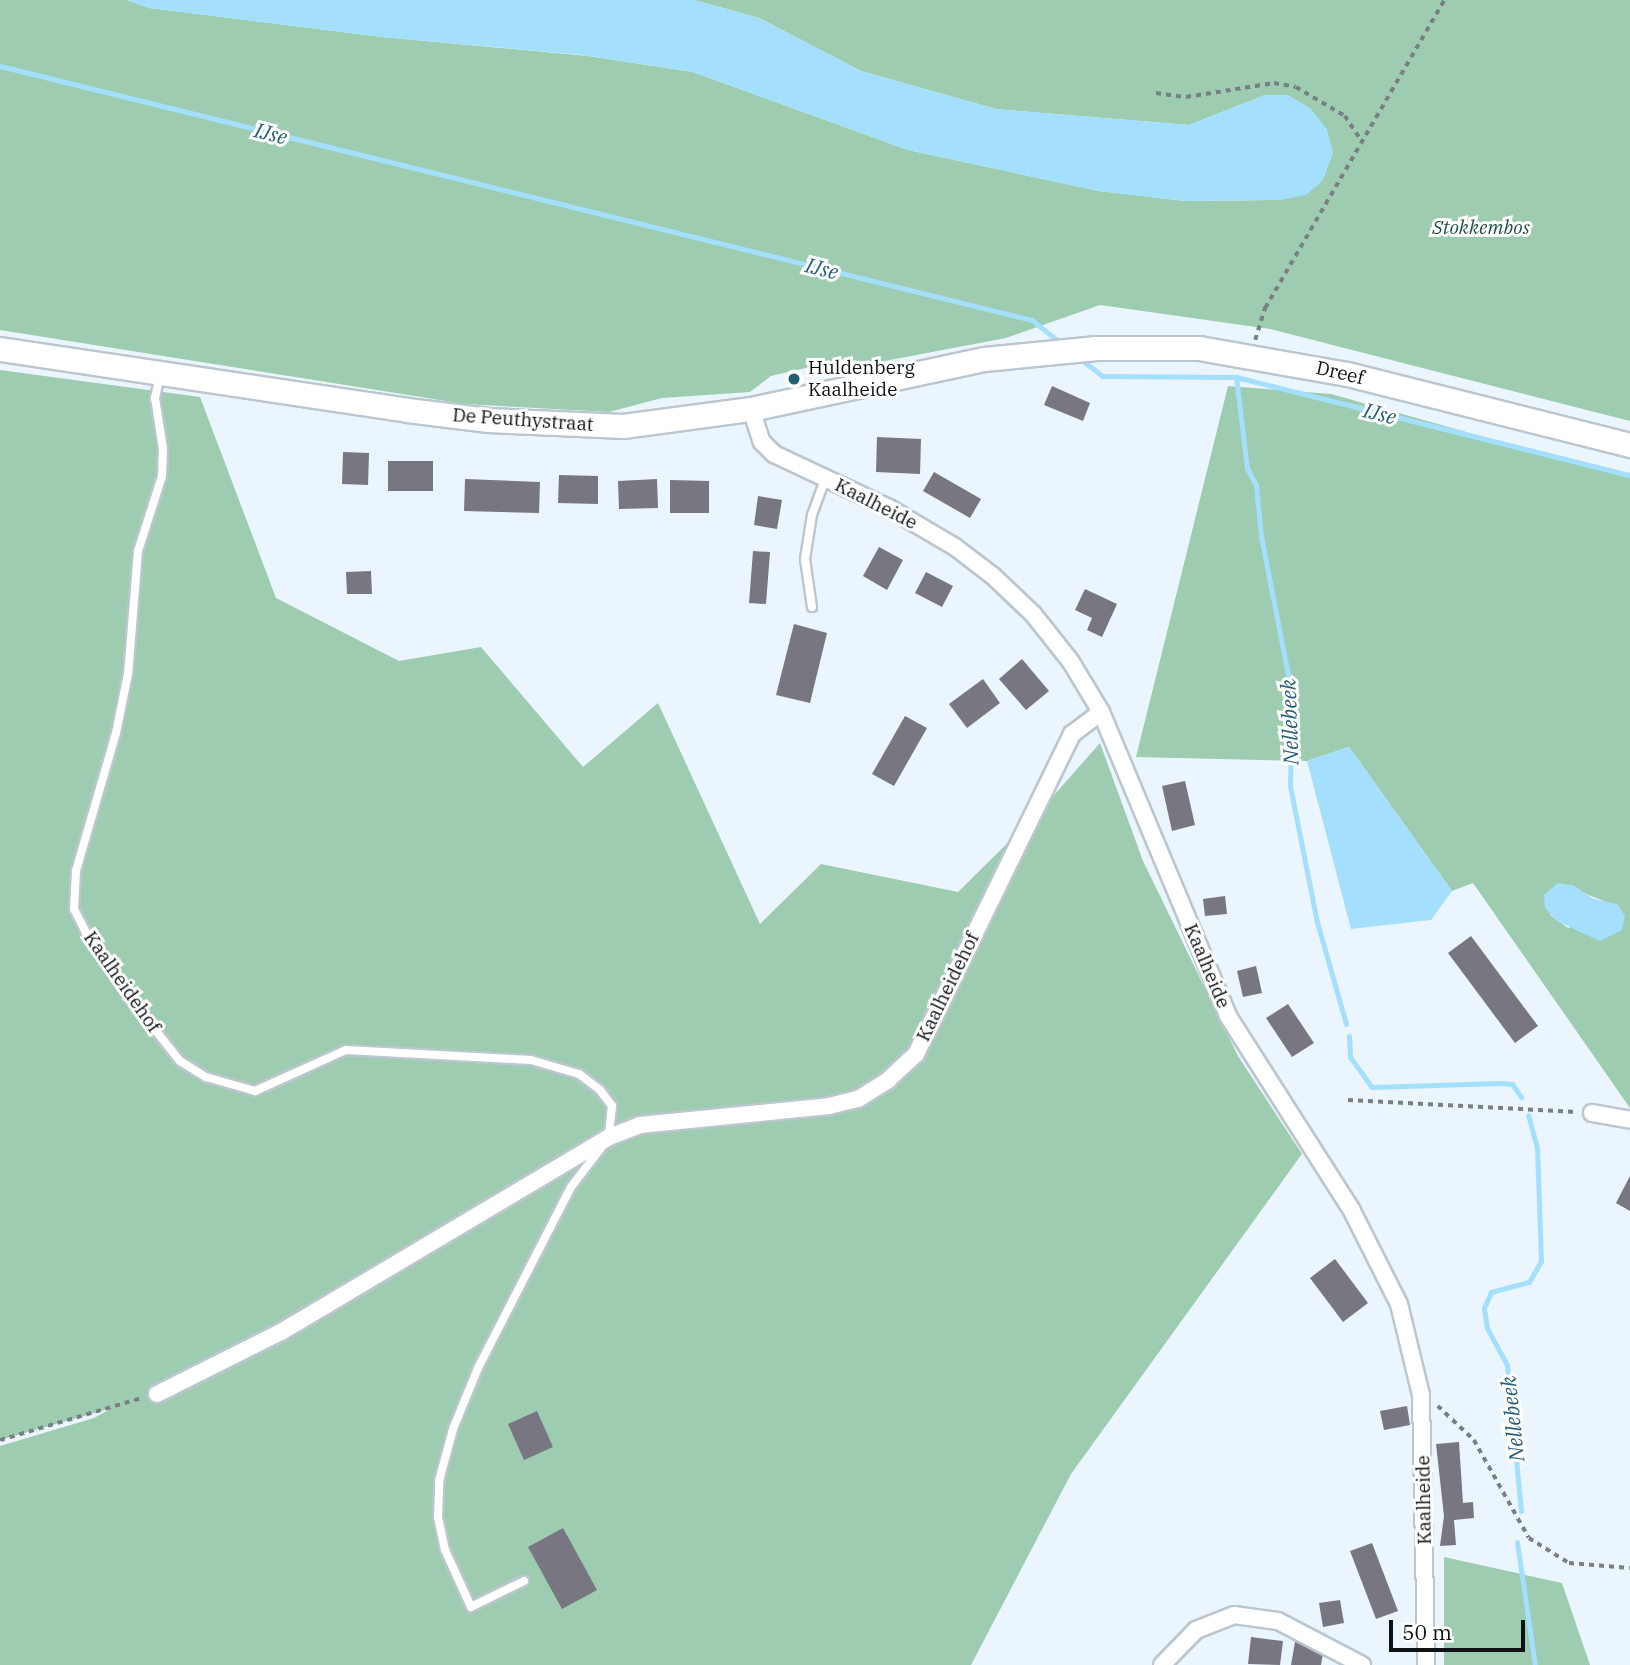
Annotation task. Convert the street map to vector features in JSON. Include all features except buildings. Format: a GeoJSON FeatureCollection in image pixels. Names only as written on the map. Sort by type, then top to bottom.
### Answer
{"type":"FeatureCollection","features":[{"type":"Feature","properties":{"kind":"main road","name":"Dreef"},"geometry":{"type":"LineString","coordinates":[[1043,352],[1096,348],[1199,348],[1251,354],[1630,445]]}},
{"type":"Feature","properties":{"kind":"main road","name":"De Peuthystraat"},"geometry":{"type":"LineString","coordinates":[[0,349],[407,410],[565,425],[623,426],[751,409],[984,359],[1043,352]]}},
{"type":"Feature","properties":{"kind":"street","name":"Kaalheide"},"geometry":{"type":"LineString","coordinates":[[751,409],[762,442],[774,454],[889,508],[993,576],[1033,614],[1071,662],[1101,712],[1228,1016],[1378,1256],[1399,1304],[1420,1395],[1426,1665]]}},
{"type":"Feature","properties":{"kind":"street","name":"Kaalheidehof"},"geometry":{"type":"LineString","coordinates":[[157,1394],[281,1332],[608,1138],[640,1125],[829,1106],[858,1099],[888,1080],[916,1054],[1072,734],[1101,712]]}},
{"type":"Feature","properties":{"kind":"street"},"geometry":{"type":"LineString","coordinates":[[1592,1113],[1630,1120]]}},
{"type":"Feature","properties":{"kind":"street"},"geometry":{"type":"LineString","coordinates":[[1162,1665],[1196,1630],[1234,1615],[1278,1621],[1362,1665]]}},
{"type":"Feature","properties":{"kind":"lane","name":"Kaalheidehof"},"geometry":{"type":"LineString","coordinates":[[160,373],[155,398],[163,449],[162,476],[138,551],[128,674],[117,733],[76,871],[74,909],[85,931],[136,1006],[180,1061],[206,1077],[255,1091],[346,1050],[531,1060],[579,1074],[600,1090],[612,1105],[608,1138]]}},
{"type":"Feature","properties":{"kind":"lane"},"geometry":{"type":"LineString","coordinates":[[813,607],[805,559],[813,515],[825,479]]}},
{"type":"Feature","properties":{"kind":"lane"},"geometry":{"type":"LineString","coordinates":[[524,1581],[471,1606],[445,1550],[438,1517],[439,1481],[453,1429],[478,1368],[570,1188],[608,1138]]}},
{"type":"Feature","properties":{"kind":"path"},"geometry":{"type":"LineString","coordinates":[[1257,330],[1265,308],[1444,0]]}},
{"type":"Feature","properties":{"kind":"path"},"geometry":{"type":"LineString","coordinates":[[1156,93],[1186,97],[1274,83],[1296,87],[1345,116],[1362,141]]}},
{"type":"Feature","properties":{"kind":"path"},"geometry":{"type":"LineString","coordinates":[[1348,1100],[1592,1113]]}},
{"type":"Feature","properties":{"kind":"path"},"geometry":{"type":"LineString","coordinates":[[0,1440],[157,1394]]}},
{"type":"Feature","properties":{"kind":"path"},"geometry":{"type":"LineString","coordinates":[[1420,1395],[1453,1416],[1474,1440],[1514,1518],[1547,1553],[1569,1563],[1630,1568]]}},
{"type":"Feature","properties":{"kind":"green space","name":"Stokkembos"},"geometry":{"type":"Polygon","coordinates":[[[0,0],[127,0],[149,8],[382,37],[588,56],[693,72],[908,150],[1099,191],[1185,201],[1281,200],[1265,95],[1189,125],[996,109],[861,71],[759,18],[694,0],[1630,0],[1630,421],[1270,329],[1100,305],[1006,338],[874,363],[844,359],[771,376],[750,392],[662,398],[609,412],[465,404],[0,330],[0,0]]]}},
{"type":"Feature","properties":{"kind":"green space"},"geometry":{"type":"Polygon","coordinates":[[[0,370],[200,397],[276,598],[399,661],[481,647],[583,767],[658,703],[760,924],[821,864],[958,892],[1040,811],[1100,743],[1143,861],[1238,1056],[1302,1154],[1071,1474],[971,1665],[0,1665],[0,1446],[94,1418],[112,1408],[0,1440],[0,370]]]}},
{"type":"Feature","properties":{"kind":"green space"},"geometry":{"type":"Polygon","coordinates":[[[1228,386],[1331,394],[1630,478],[1630,1108],[1473,883],[1452,891],[1349,747],[1307,761],[1136,757],[1228,386]],[[1584,893],[1550,915],[1568,928],[1621,908],[1584,893]]]}},
{"type":"Feature","properties":{"kind":"green space"},"geometry":{"type":"Polygon","coordinates":[[[1444,1557],[1562,1583],[1590,1665],[1444,1665],[1444,1557]]]}},
{"type":"Feature","properties":{"kind":"water"},"geometry":{"type":"Polygon","coordinates":[[[127,0],[694,0],[759,18],[861,71],[996,109],[1189,125],[1265,95],[1288,95],[1310,108],[1327,129],[1333,153],[1323,180],[1306,195],[1281,200],[1185,201],[1099,191],[908,150],[693,72],[582,55],[382,37],[149,8],[127,0]]]}},
{"type":"Feature","properties":{"kind":"water"},"geometry":{"type":"Polygon","coordinates":[[[1349,747],[1452,891],[1431,920],[1351,929],[1307,761],[1349,747]]]}},
{"type":"Feature","properties":{"kind":"water"},"geometry":{"type":"Polygon","coordinates":[[[1558,883],[1573,885],[1594,899],[1617,904],[1625,916],[1622,930],[1600,941],[1557,921],[1545,908],[1544,895],[1558,883]]]}},
{"type":"Feature","properties":{"kind":"waterway","name":"IJse"},"geometry":{"type":"LineString","coordinates":[[0,66],[1032,320],[1062,344]]}},
{"type":"Feature","properties":{"kind":"waterway","name":"IJse"},"geometry":{"type":"LineString","coordinates":[[1078,357],[1102,376],[1236,377],[1630,475]]}},
{"type":"Feature","properties":{"kind":"waterway","name":"Nellebeek"},"geometry":{"type":"LineString","coordinates":[[1236,377],[1247,468],[1256,485],[1261,536],[1292,696],[1290,786],[1317,922],[1346,1024]]}},
{"type":"Feature","properties":{"kind":"waterway","name":"Nellebeek"},"geometry":{"type":"LineString","coordinates":[[1349,1036],[1350,1057],[1372,1087],[1500,1083],[1512,1084],[1521,1097]]}},
{"type":"Feature","properties":{"kind":"waterway","name":"Nellebeek"},"geometry":{"type":"LineString","coordinates":[[1521,1511],[1507,1365],[1487,1328],[1484,1308],[1491,1292],[1529,1282],[1541,1261],[1537,1148],[1528,1115]]}},
{"type":"Feature","properties":{"kind":"waterway","name":"Nellebeek"},"geometry":{"type":"LineString","coordinates":[[1517,1542],[1535,1665]]}},
{"type":"Feature","properties":{"kind":"place","name":"Huldenberg Kaalheide"},"geometry":{"type":"Point","coordinates":[794,379]}}]}
